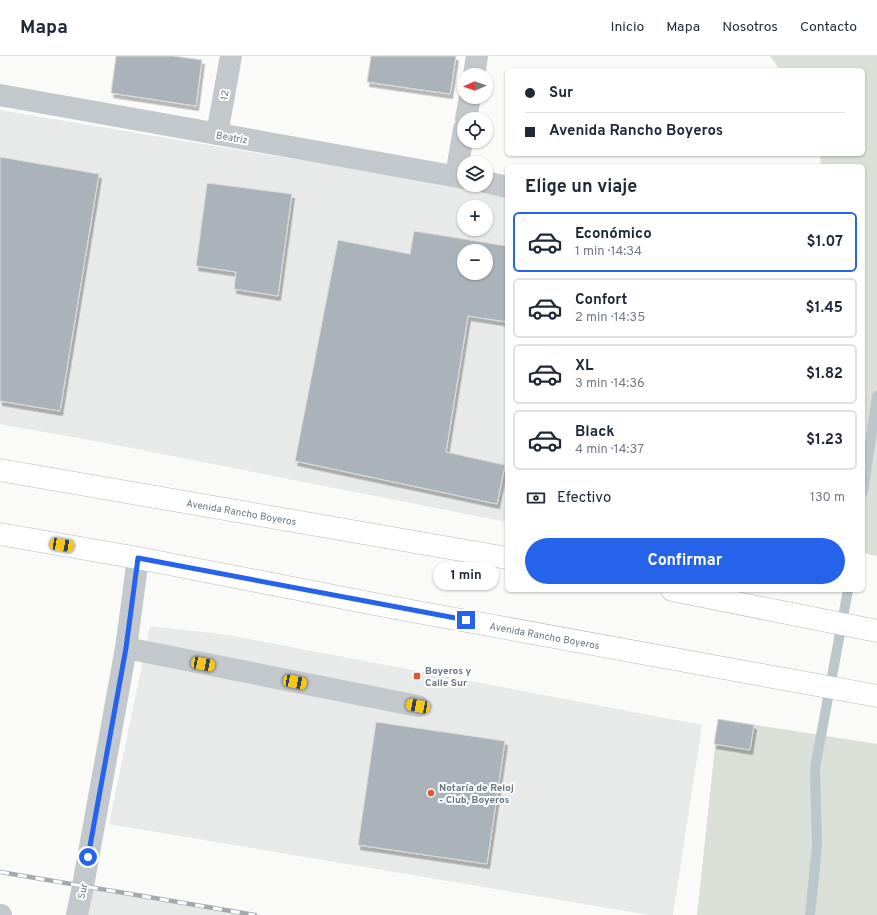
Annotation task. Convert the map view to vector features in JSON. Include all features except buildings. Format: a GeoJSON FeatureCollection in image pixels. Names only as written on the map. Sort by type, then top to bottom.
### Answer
{"type":"FeatureCollection","features":[{"type":"Feature","properties":{"kind":"highway","name":"Avenida Rancho Boyeros"},"geometry":{"type":"LineString","coordinates":[[0,470],[505,558]]}},
{"type":"Feature","properties":{"kind":"highway","name":"Avenida Rancho Boyeros"},"geometry":{"type":"LineString","coordinates":[[0,534],[138,558],[390,607],[877,696]]}},
{"type":"Feature","properties":{"kind":"highway"},"geometry":{"type":"LineString","coordinates":[[682,592],[877,631]]}},
{"type":"Feature","properties":{"kind":"street","name":"12"},"geometry":{"type":"LineString","coordinates":[[217,134],[231,56]]}},
{"type":"Feature","properties":{"kind":"street"},"geometry":{"type":"LineString","coordinates":[[475,68],[477,56]]}},
{"type":"Feature","properties":{"kind":"street","name":"Beatriz"},"geometry":{"type":"LineString","coordinates":[[0,95],[457,176]]}},
{"type":"Feature","properties":{"kind":"street"},"geometry":{"type":"LineString","coordinates":[[493,184],[505,187]]}},
{"type":"Feature","properties":{"kind":"street","name":"Sur"},"geometry":{"type":"LineString","coordinates":[[77,915],[126,648],[138,558]]}},
{"type":"Feature","properties":{"kind":"street"},"geometry":{"type":"LineString","coordinates":[[126,648],[418,706]]}},
{"type":"Feature","properties":{"kind":"shaded area"},"geometry":{"type":"Polygon","coordinates":[[[770,56],[877,56],[877,556],[865,553],[865,164],[821,164],[820,156],[865,156],[865,68],[779,68],[770,56]]]}},
{"type":"Feature","properties":{"kind":"shaded area"},"geometry":{"type":"Polygon","coordinates":[[[0,110],[457,187],[457,192],[489,192],[505,195],[505,522],[111,444],[0,424],[0,110]]]}},
{"type":"Feature","properties":{"kind":"shaded area"},"geometry":{"type":"Polygon","coordinates":[[[150,626],[228,635],[702,725],[673,915],[649,915],[109,824],[150,626]]]}},
{"type":"Feature","properties":{"kind":"shaded area"},"geometry":{"type":"Polygon","coordinates":[[[718,719],[877,744],[877,915],[697,915],[718,719]]]}},
{"type":"Feature","properties":{"kind":"shaded area"},"geometry":{"type":"Polygon","coordinates":[[[83,886],[255,915],[77,915],[83,886]]]}},
{"type":"Feature","properties":{"kind":"waterway"},"geometry":{"type":"LineString","coordinates":[[865,478],[877,396]]}},
{"type":"Feature","properties":{"kind":"waterway"},"geometry":{"type":"LineString","coordinates":[[810,915],[817,846],[815,768],[848,592]]}},
{"type":"Feature","properties":{"kind":"railway"},"geometry":{"type":"LineString","coordinates":[[0,872],[255,915]]}},
{"type":"Feature","properties":{"kind":"place","name":"Boyeros y Calle Sur"},"geometry":{"type":"Point","coordinates":[417,676]}},
{"type":"Feature","properties":{"kind":"place","name":"Notaría de Reloj - Club, Boyeros"},"geometry":{"type":"Point","coordinates":[431,793]}},
{"type":"Feature","properties":{"kind":"route"},"geometry":{"type":"LineString","coordinates":[[88,857],[126,648],[138,558],[390,607],[466,620]]}}]}
